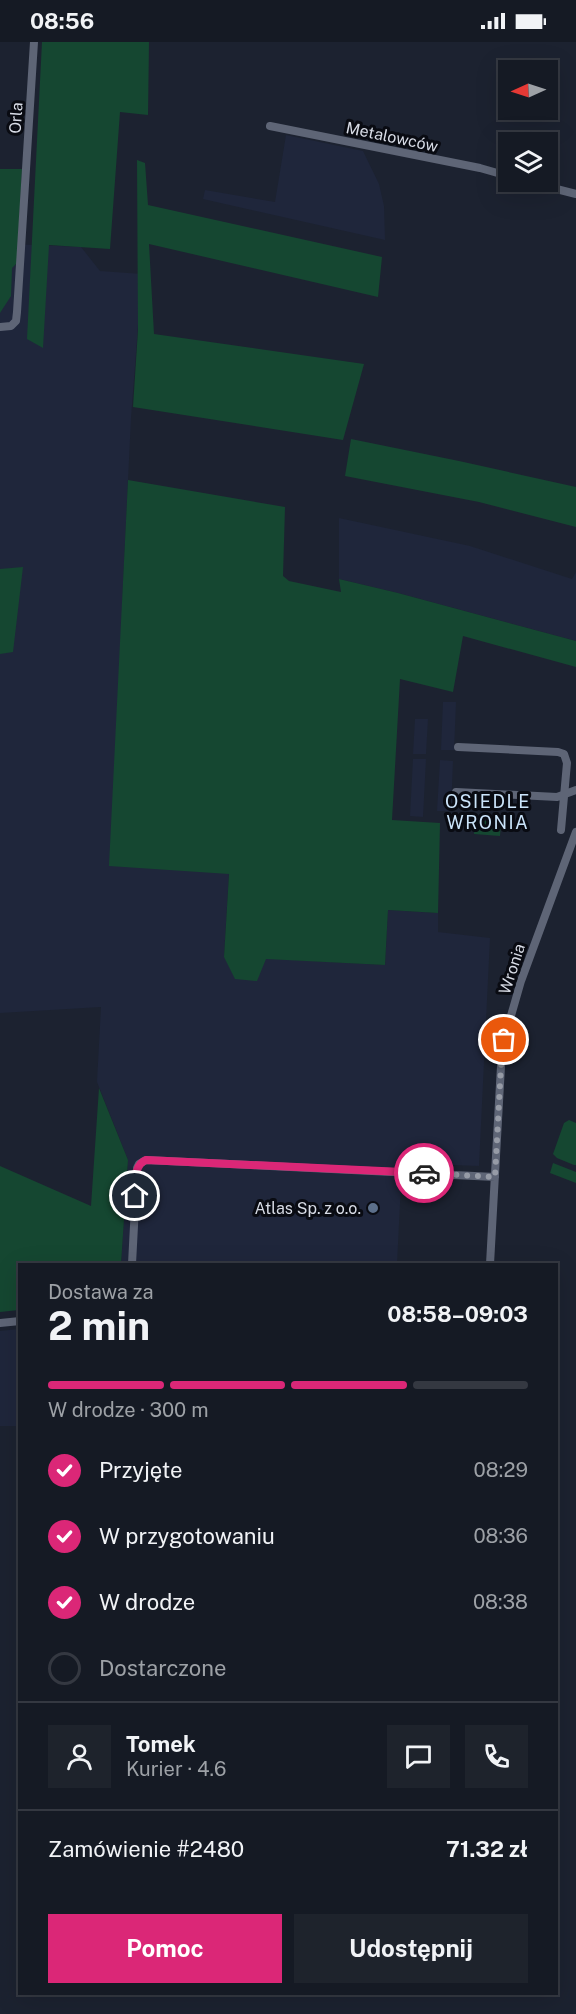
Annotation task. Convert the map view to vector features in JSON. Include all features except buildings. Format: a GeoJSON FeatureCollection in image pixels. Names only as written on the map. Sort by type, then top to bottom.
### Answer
{"type":"FeatureCollection","features":[{"type":"Feature","properties":{"kind":"street","name":"Orla"},"geometry":{"type":"LineString","coordinates":[[0,327],[11,326],[16,321],[34,42]]}},
{"type":"Feature","properties":{"kind":"street","name":"Metalowców"},"geometry":{"type":"LineString","coordinates":[[270,126],[498,174]]}},
{"type":"Feature","properties":{"kind":"street"},"geometry":{"type":"LineString","coordinates":[[558,189],[576,194]]}},
{"type":"Feature","properties":{"kind":"street"},"geometry":{"type":"LineString","coordinates":[[458,747],[562,753],[567,759],[566,794],[561,830]]}},
{"type":"Feature","properties":{"kind":"street"},"geometry":{"type":"LineString","coordinates":[[456,792],[557,797],[576,790]]}},
{"type":"Feature","properties":{"kind":"street","name":"Wronia"},"geometry":{"type":"LineString","coordinates":[[490,1263],[504,1040],[522,981],[576,832]]}},
{"type":"Feature","properties":{"kind":"street"},"geometry":{"type":"LineString","coordinates":[[132,1263],[137,1168],[146,1160],[495,1177]]}},
{"type":"Feature","properties":{"kind":"street"},"geometry":{"type":"LineString","coordinates":[[0,1323],[18,1321]]}},
{"type":"Feature","properties":{"kind":"shaded area"},"geometry":{"type":"Polygon","coordinates":[[[286,135],[363,151],[379,184],[384,206],[385,240],[203,199],[205,190],[275,202],[286,135]]]}},
{"type":"Feature","properties":{"kind":"shaded area"},"geometry":{"type":"Polygon","coordinates":[[[0,169],[16,169],[9,244],[81,247],[100,271],[142,274],[131,418],[122,605],[229,874],[224,956],[385,965],[388,910],[438,913],[438,932],[490,938],[479,1166],[402,1163],[397,1263],[121,1263],[128,1160],[97,1082],[101,1007],[0,1013],[0,169]]]}},
{"type":"Feature","properties":{"kind":"shaded area"},"geometry":{"type":"Polygon","coordinates":[[[339,518],[470,546],[572,579],[576,572],[576,641],[339,579],[339,518]]]}},
{"type":"Feature","properties":{"kind":"shaded area"},"geometry":{"type":"Polygon","coordinates":[[[443,702],[456,702],[454,750],[441,750],[443,702]]]}},
{"type":"Feature","properties":{"kind":"shaded area"},"geometry":{"type":"Polygon","coordinates":[[[415,719],[428,719],[426,754],[413,754],[415,719]]]}},
{"type":"Feature","properties":{"kind":"shaded area"},"geometry":{"type":"Polygon","coordinates":[[[413,759],[426,759],[423,817],[410,816],[413,759]]]}},
{"type":"Feature","properties":{"kind":"shaded area"},"geometry":{"type":"Polygon","coordinates":[[[440,760],[453,761],[451,811],[437,811],[440,760]]]}},
{"type":"Feature","properties":{"kind":"shaded area"},"geometry":{"type":"Polygon","coordinates":[[[18,1329],[18,1426],[0,1426],[0,1331],[18,1329]]]}},
{"type":"Feature","properties":{"kind":"green space"},"geometry":{"type":"Polygon","coordinates":[[[42,42],[149,42],[148,115],[120,112],[110,249],[49,245],[43,348],[27,339],[42,42]]]}},
{"type":"Feature","properties":{"kind":"green space"},"geometry":{"type":"Polygon","coordinates":[[[137,160],[145,163],[148,205],[382,257],[378,297],[149,244],[154,334],[364,364],[343,440],[133,407],[138,330],[137,160]]]}},
{"type":"Feature","properties":{"kind":"green space"},"geometry":{"type":"Polygon","coordinates":[[[0,169],[22,169],[17,263],[12,268],[11,296],[0,313],[0,169]]]}},
{"type":"Feature","properties":{"kind":"green space"},"geometry":{"type":"Polygon","coordinates":[[[351,439],[576,487],[576,527],[479,502],[345,476],[351,439]]]}},
{"type":"Feature","properties":{"kind":"green space"},"geometry":{"type":"Polygon","coordinates":[[[128,480],[285,507],[283,576],[289,581],[341,592],[339,579],[576,641],[576,667],[463,636],[453,692],[400,679],[392,820],[440,823],[438,913],[388,910],[385,965],[266,959],[257,981],[235,979],[224,957],[229,874],[109,866],[128,480]]]}},
{"type":"Feature","properties":{"kind":"green space"},"geometry":{"type":"Polygon","coordinates":[[[23,567],[13,652],[0,654],[0,569],[23,567]]]}},
{"type":"Feature","properties":{"kind":"green space"},"geometry":{"type":"Polygon","coordinates":[[[475,820],[501,822],[500,836],[474,834],[475,820]]]}},
{"type":"Feature","properties":{"kind":"green space"},"geometry":{"type":"Polygon","coordinates":[[[99,1088],[128,1160],[121,1263],[18,1263],[18,1310],[0,1312],[0,1166],[91,1206],[99,1088]]]}},
{"type":"Feature","properties":{"kind":"green space"},"geometry":{"type":"Polygon","coordinates":[[[569,1120],[576,1123],[576,1165],[557,1158],[553,1154],[564,1123],[569,1120]]]}},
{"type":"Feature","properties":{"kind":"green space"},"geometry":{"type":"Polygon","coordinates":[[[553,1163],[576,1172],[576,1183],[550,1173],[553,1163]]]}},
{"type":"Feature","properties":{"kind":"way so far"},"geometry":{"type":"LineString","coordinates":[[424,1173],[495,1177],[504,1040]]}},
{"type":"Feature","properties":{"kind":"place","name":"Atlas Sp. z o.o."},"geometry":{"type":"Point","coordinates":[373,1208]}},
{"type":"Feature","properties":{"kind":"district","name":"OSIEDLE WRONIA"},"geometry":{"type":"Point","coordinates":[488,811]}},
{"type":"Feature","properties":{"kind":"route"},"geometry":{"type":"LineString","coordinates":[[135,1196],[137,1167],[142,1161],[153,1159],[424,1173]]}}]}
